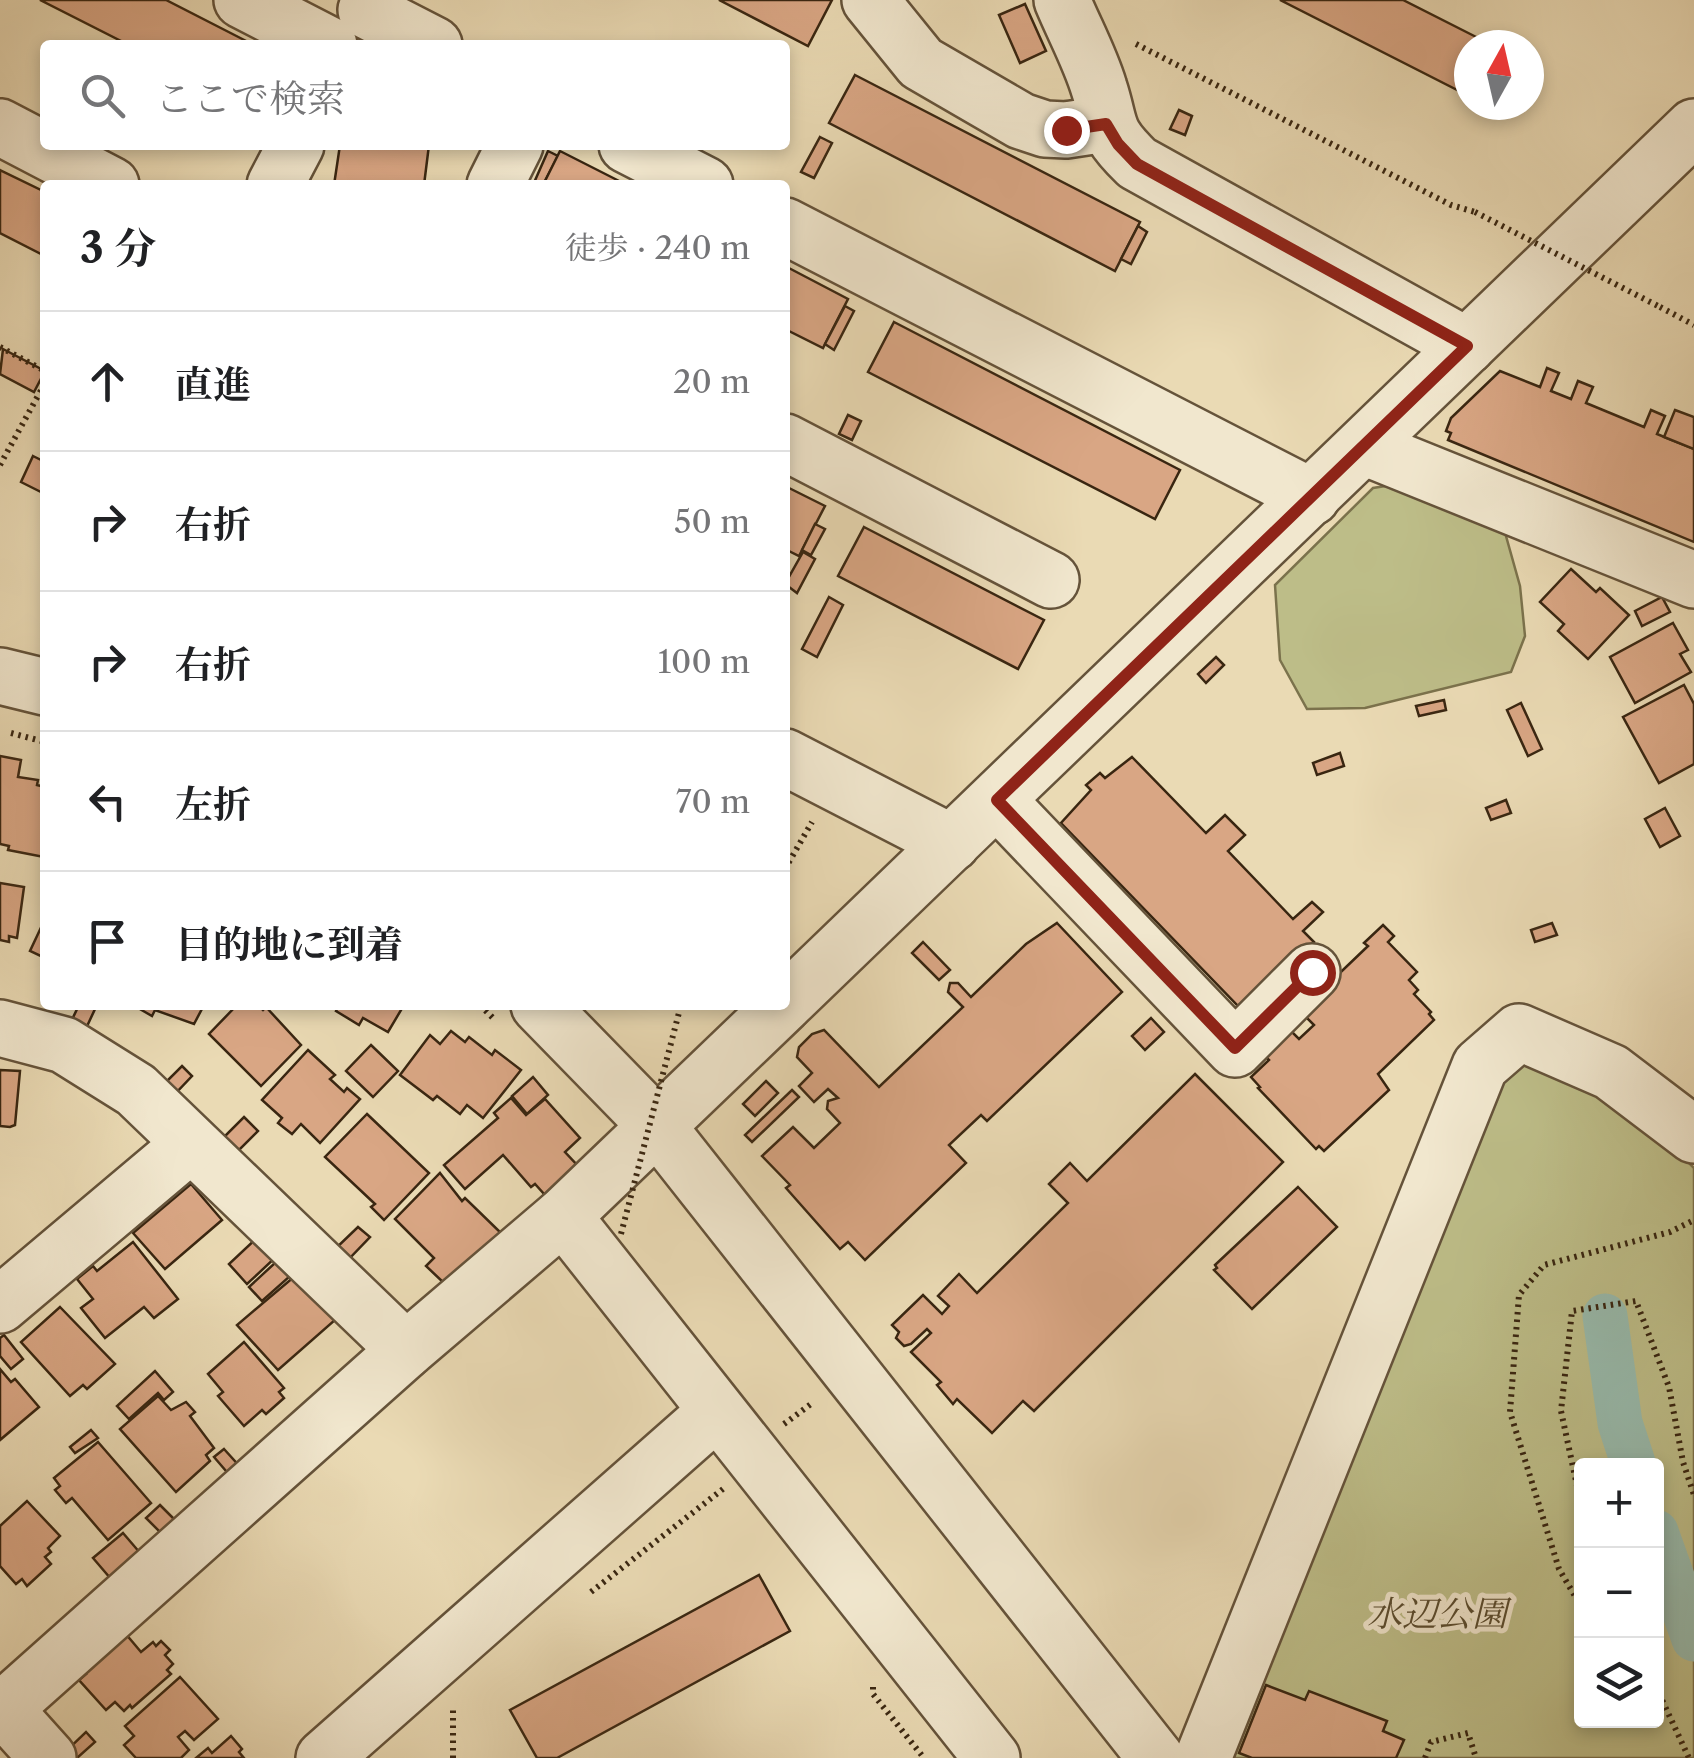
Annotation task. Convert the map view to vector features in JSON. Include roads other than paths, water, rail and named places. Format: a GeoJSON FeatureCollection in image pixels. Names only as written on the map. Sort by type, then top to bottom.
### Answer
{"type":"FeatureCollection","features":[{"type":"Feature","properties":{"kind":"street"},"geometry":{"type":"LineString","coordinates":[[242,0],[414,40]]}},
{"type":"Feature","properties":{"kind":"street"},"geometry":{"type":"LineString","coordinates":[[870,0],[922,64],[1021,121],[1056,129],[1106,124]]}},
{"type":"Feature","properties":{"kind":"street"},"geometry":{"type":"LineString","coordinates":[[1062,0],[1100,88],[1106,124],[1137,164],[1467,346]]}},
{"type":"Feature","properties":{"kind":"street"},"geometry":{"type":"LineString","coordinates":[[790,998],[1694,127]]}},
{"type":"Feature","properties":{"kind":"street"},"geometry":{"type":"LineString","coordinates":[[0,128],[40,149]]}},
{"type":"Feature","properties":{"kind":"street"},"geometry":{"type":"LineString","coordinates":[[43,150],[101,180]]}},
{"type":"Feature","properties":{"kind":"street"},"geometry":{"type":"LineString","coordinates":[[277,180],[293,150]]}},
{"type":"Feature","properties":{"kind":"street"},"geometry":{"type":"LineString","coordinates":[[498,180],[512,150]]}},
{"type":"Feature","properties":{"kind":"street"},"geometry":{"type":"LineString","coordinates":[[638,150],[695,180]]}},
{"type":"Feature","properties":{"kind":"street"},"geometry":{"type":"LineString","coordinates":[[790,229],[1312,497]]}},
{"type":"Feature","properties":{"kind":"street"},"geometry":{"type":"LineString","coordinates":[[790,445],[1051,580]]}},
{"type":"Feature","properties":{"kind":"street"},"geometry":{"type":"LineString","coordinates":[[1364,448],[1694,580]]}},
{"type":"Feature","properties":{"kind":"street"},"geometry":{"type":"LineString","coordinates":[[0,676],[40,686]]}},
{"type":"Feature","properties":{"kind":"street"},"geometry":{"type":"LineString","coordinates":[[790,760],[952,843]]}},
{"type":"Feature","properties":{"kind":"street"},"geometry":{"type":"LineString","coordinates":[[997,800],[1235,1048],[1312,972]]}},
{"type":"Feature","properties":{"kind":"street"},"geometry":{"type":"LineString","coordinates":[[544,1010],[657,1126],[1156,1758]]}},
{"type":"Feature","properties":{"kind":"street"},"geometry":{"type":"LineString","coordinates":[[48,1758],[2,1710],[406,1350],[563,1216],[778,1010]]}},
{"type":"Feature","properties":{"kind":"street"},"geometry":{"type":"LineString","coordinates":[[0,1028],[64,1045],[136,1090],[406,1350]]}},
{"type":"Feature","properties":{"kind":"street"},"geometry":{"type":"LineString","coordinates":[[1204,1758],[1480,1066],[1519,1032],[1611,1072],[1694,1135]]}},
{"type":"Feature","properties":{"kind":"street"},"geometry":{"type":"LineString","coordinates":[[0,1305],[191,1144]]}},
{"type":"Feature","properties":{"kind":"street"},"geometry":{"type":"LineString","coordinates":[[563,1216],[992,1758]]}},
{"type":"Feature","properties":{"kind":"street"},"geometry":{"type":"LineString","coordinates":[[324,1758],[716,1412]]}},
{"type":"Feature","properties":{"kind":"waterway"},"geometry":{"type":"LineString","coordinates":[[1605,1316],[1620,1423],[1631,1458]]}},
{"type":"Feature","properties":{"kind":"waterway"},"geometry":{"type":"LineString","coordinates":[[1662,1548],[1694,1639]]}},
{"type":"Feature","properties":{"kind":"park label","name":"水辺公園"},"geometry":{"type":"Point","coordinates":[1437,1614]}}]}
